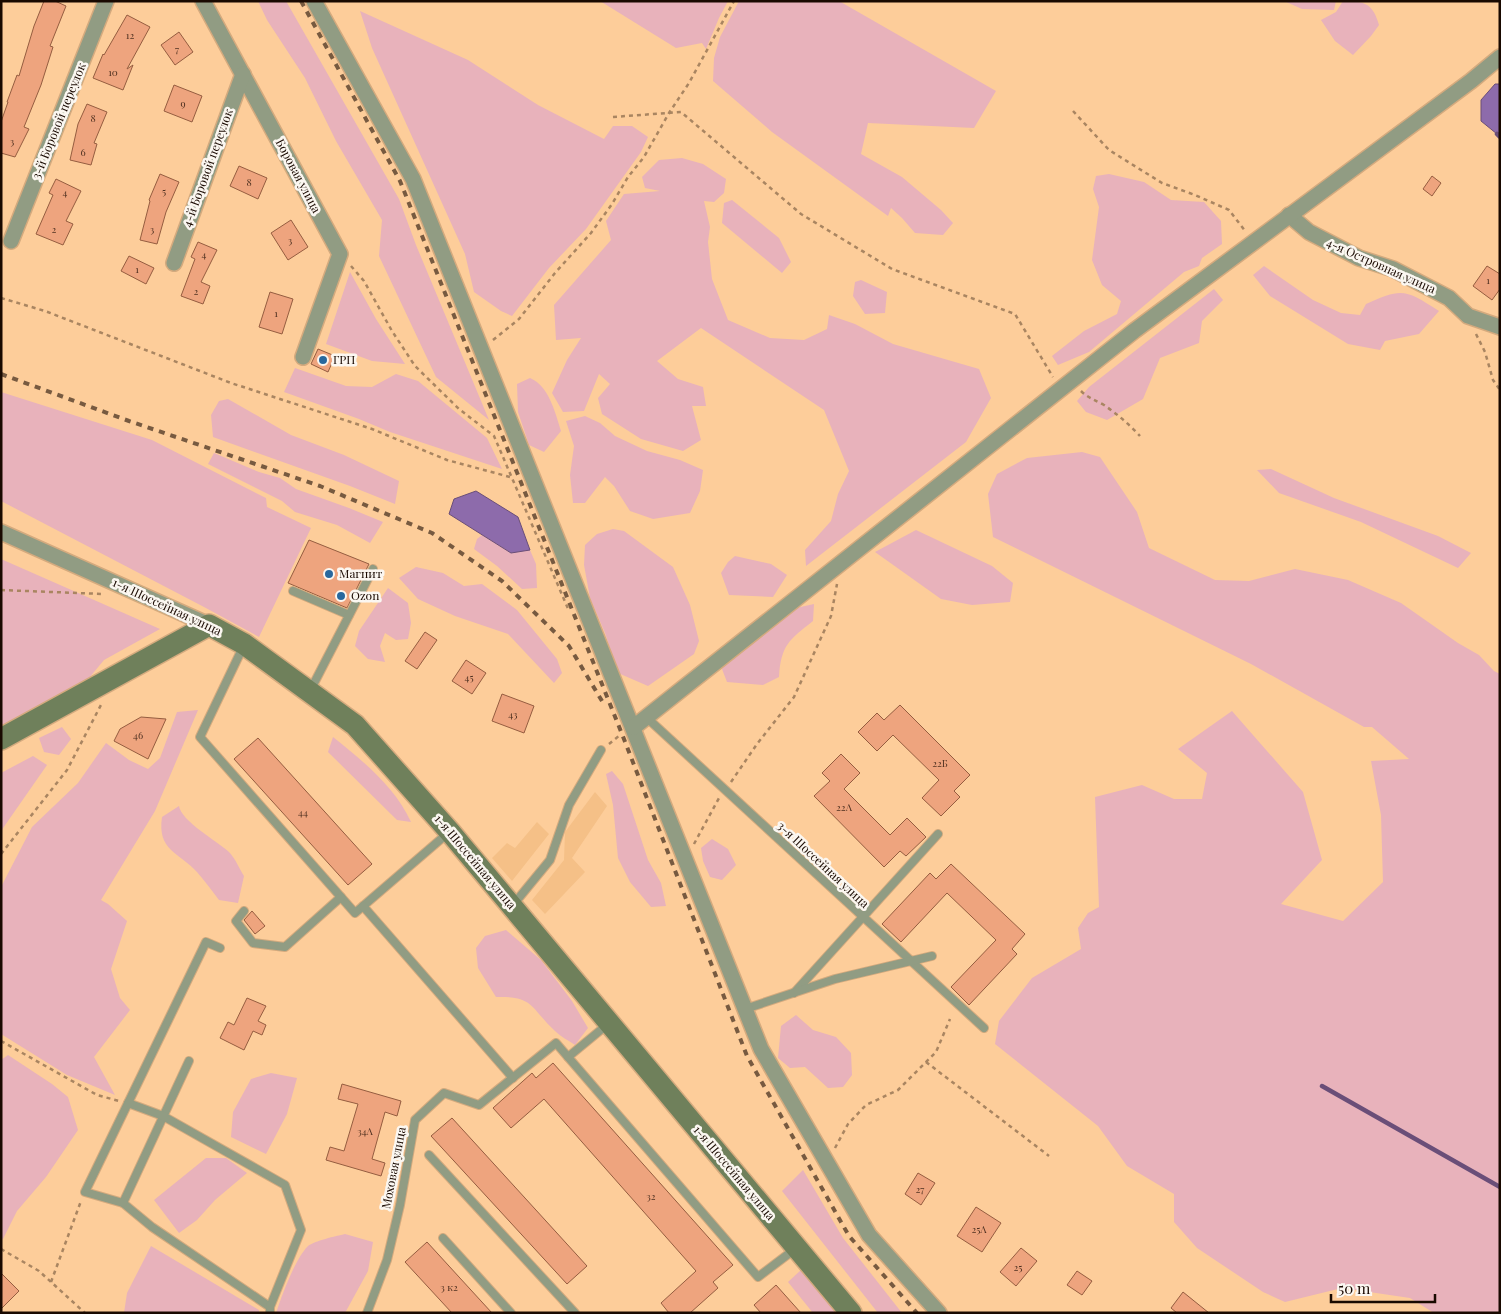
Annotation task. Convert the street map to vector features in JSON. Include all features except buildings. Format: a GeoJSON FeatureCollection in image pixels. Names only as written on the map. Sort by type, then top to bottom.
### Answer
{"type":"FeatureCollection","features":[{"type":"Feature","properties":{"kind":"street","name":"3-й Боровой переулок"},"geometry":{"type":"LineString","coordinates":[[12,241],[106,1]]}},
{"type":"Feature","properties":{"kind":"street","name":"Боровая улица"},"geometry":{"type":"LineString","coordinates":[[203,1],[340,254]]}},
{"type":"Feature","properties":{"kind":"street"},"geometry":{"type":"LineString","coordinates":[[314,1],[414,179],[761,1049],[869,1234],[940,1313]]}},
{"type":"Feature","properties":{"kind":"street"},"geometry":{"type":"LineString","coordinates":[[634,727],[1134,331],[1471,82],[1500,57]]}},
{"type":"Feature","properties":{"kind":"street","name":"4-й Боровой переулок"},"geometry":{"type":"LineString","coordinates":[[174,262],[243,74]]}},
{"type":"Feature","properties":{"kind":"street","name":"4-я Островная улица"},"geometry":{"type":"LineString","coordinates":[[1289,215],[1309,232],[1359,258],[1393,269],[1450,298],[1468,316],[1500,327]]}},
{"type":"Feature","properties":{"kind":"street"},"geometry":{"type":"LineString","coordinates":[[303,357],[340,254]]}},
{"type":"Feature","properties":{"kind":"street","name":"1-я Шоссейная улица"},"geometry":{"type":"LineString","coordinates":[[1,532],[209,625],[244,644],[355,725],[450,832],[851,1313]]}},
{"type":"Feature","properties":{"kind":"street"},"geometry":{"type":"LineString","coordinates":[[1,739],[209,625]]}},
{"type":"Feature","properties":{"kind":"lane"},"geometry":{"type":"LineString","coordinates":[[309,692],[373,569]]}},
{"type":"Feature","properties":{"kind":"lane"},"geometry":{"type":"LineString","coordinates":[[293,591],[349,615]]}},
{"type":"Feature","properties":{"kind":"lane"},"geometry":{"type":"LineString","coordinates":[[244,644],[200,737],[355,913],[450,832]]}},
{"type":"Feature","properties":{"kind":"lane","name":"3-я Шоссейная улица"},"geometry":{"type":"LineString","coordinates":[[646,717],[984,1028]]}},
{"type":"Feature","properties":{"kind":"lane"},"geometry":{"type":"LineString","coordinates":[[512,906],[550,860],[569,805],[601,750]]}},
{"type":"Feature","properties":{"kind":"lane"},"geometry":{"type":"LineString","coordinates":[[794,993],[938,834]]}},
{"type":"Feature","properties":{"kind":"lane"},"geometry":{"type":"LineString","coordinates":[[244,911],[236,921],[254,943],[285,947],[341,897]]}},
{"type":"Feature","properties":{"kind":"lane"},"geometry":{"type":"LineString","coordinates":[[363,906],[513,1078]]}},
{"type":"Feature","properties":{"kind":"lane"},"geometry":{"type":"LineString","coordinates":[[128,1103],[163,1116],[285,1185],[302,1230],[270,1310],[152,1227],[123,1203],[85,1192],[128,1103],[206,942],[220,948]]}},
{"type":"Feature","properties":{"kind":"lane"},"geometry":{"type":"LineString","coordinates":[[745,1009],[835,979],[932,956]]}},
{"type":"Feature","properties":{"kind":"lane"},"geometry":{"type":"LineString","coordinates":[[609,1023],[568,1057],[758,1277],[796,1248]]}},
{"type":"Feature","properties":{"kind":"lane","name":"Моховая улица"},"geometry":{"type":"LineString","coordinates":[[367,1313],[387,1260],[400,1204],[415,1120],[444,1093],[479,1105],[556,1043],[568,1057]]}},
{"type":"Feature","properties":{"kind":"lane"},"geometry":{"type":"LineString","coordinates":[[123,1203],[189,1061]]}},
{"type":"Feature","properties":{"kind":"lane"},"geometry":{"type":"LineString","coordinates":[[429,1155],[575,1313]]}},
{"type":"Feature","properties":{"kind":"lane"},"geometry":{"type":"LineString","coordinates":[[443,1238],[511,1313]]}},
{"type":"Feature","properties":{"kind":"path"},"geometry":{"type":"LineString","coordinates":[[482,349],[519,319],[555,273],[591,234],[628,177],[644,157],[669,113],[689,83],[734,1]]}},
{"type":"Feature","properties":{"kind":"path"},"geometry":{"type":"LineString","coordinates":[[1073,111],[1109,150],[1162,184],[1196,195],[1229,210],[1253,242]]}},
{"type":"Feature","properties":{"kind":"path"},"geometry":{"type":"LineString","coordinates":[[613,117],[681,112],[801,214],[892,269],[1014,314],[1066,385],[1102,404],[1121,418],[1140,436]]}},
{"type":"Feature","properties":{"kind":"path"},"geometry":{"type":"LineString","coordinates":[[340,254],[364,281],[392,331],[415,366],[459,409],[494,436],[572,619]]}},
{"type":"Feature","properties":{"kind":"path"},"geometry":{"type":"LineString","coordinates":[[1,298],[45,311],[231,383],[372,428],[447,460],[510,477]]}},
{"type":"Feature","properties":{"kind":"path"},"geometry":{"type":"LineString","coordinates":[[1468,316],[1485,352],[1493,380],[1500,390]]}},
{"type":"Feature","properties":{"kind":"path"},"geometry":{"type":"LineString","coordinates":[[686,860],[725,790],[757,744],[794,697],[831,616],[838,580]]}},
{"type":"Feature","properties":{"kind":"path"},"geometry":{"type":"LineString","coordinates":[[1,590],[112,594]]}},
{"type":"Feature","properties":{"kind":"path"},"geometry":{"type":"LineString","coordinates":[[1,854],[68,770],[103,701]]}},
{"type":"Feature","properties":{"kind":"path"},"geometry":{"type":"LineString","coordinates":[[601,750],[634,727]]}},
{"type":"Feature","properties":{"kind":"path"},"geometry":{"type":"LineString","coordinates":[[827,1163],[848,1124],[866,1105],[898,1090],[936,1052],[950,1019]]}},
{"type":"Feature","properties":{"kind":"path"},"geometry":{"type":"LineString","coordinates":[[1,1041],[96,1096],[128,1103]]}},
{"type":"Feature","properties":{"kind":"path"},"geometry":{"type":"LineString","coordinates":[[926,1062],[1049,1156]]}},
{"type":"Feature","properties":{"kind":"path"},"geometry":{"type":"LineString","coordinates":[[51,1282],[85,1192]]}},
{"type":"Feature","properties":{"kind":"path"},"geometry":{"type":"LineString","coordinates":[[1,1249],[39,1271],[85,1313]]}},
{"type":"Feature","properties":{"kind":"shaded area"},"geometry":{"type":"Polygon","coordinates":[[[258,1],[286,1],[399,199],[416,245],[489,420],[436,377],[379,256],[382,220],[336,141],[305,78],[267,20],[258,1]]]}},
{"type":"Feature","properties":{"kind":"shaded area"},"geometry":{"type":"Polygon","coordinates":[[[600,1],[728,1],[706,49],[702,43],[676,48],[600,1]]]}},
{"type":"Feature","properties":{"kind":"shaded area"},"geometry":{"type":"Polygon","coordinates":[[[739,1],[839,1],[996,91],[974,128],[868,123],[861,154],[902,177],[941,210],[953,223],[943,235],[915,233],[891,208],[888,216],[772,132],[713,81],[714,58],[720,37],[739,1]]]}},
{"type":"Feature","properties":{"kind":"shaded area"},"geometry":{"type":"Polygon","coordinates":[[[1284,1],[1336,1],[1334,10],[1302,9],[1284,1]]]}},
{"type":"Feature","properties":{"kind":"shaded area"},"geometry":{"type":"Polygon","coordinates":[[[1343,1],[1367,5],[1374,12],[1379,25],[1353,55],[1335,41],[1321,20],[1336,12],[1343,1]]]}},
{"type":"Feature","properties":{"kind":"shaded area"},"geometry":{"type":"Polygon","coordinates":[[[360,11],[468,60],[538,105],[604,139],[613,126],[632,126],[648,137],[641,152],[586,229],[549,268],[512,316],[501,311],[474,292],[465,254],[372,48],[360,11]]]}},
{"type":"Feature","properties":{"kind":"shaded area"},"geometry":{"type":"Polygon","coordinates":[[[1495,84],[1500,84],[1500,132],[1497,134],[1481,121],[1481,100],[1495,84]]]}},
{"type":"Feature","properties":{"kind":"shaded area"},"geometry":{"type":"Polygon","coordinates":[[[682,158],[703,164],[726,179],[724,193],[714,202],[704,201],[710,227],[708,242],[712,279],[728,320],[770,338],[804,340],[827,329],[829,315],[855,324],[893,344],[979,369],[991,398],[966,442],[806,566],[805,550],[831,521],[838,494],[849,471],[824,410],[701,328],[657,361],[678,379],[703,387],[706,406],[692,406],[701,440],[683,451],[641,439],[602,414],[598,398],[610,384],[599,374],[584,411],[563,412],[552,393],[567,360],[581,338],[556,340],[554,305],[611,240],[606,221],[624,194],[660,191],[645,188],[642,177],[659,160],[682,158]]]}},
{"type":"Feature","properties":{"kind":"shaded area"},"geometry":{"type":"Polygon","coordinates":[[[1109,174],[1144,182],[1171,200],[1204,202],[1221,221],[1222,244],[1202,258],[1199,266],[1184,272],[1089,352],[1058,365],[1052,356],[1084,331],[1117,314],[1121,301],[1102,285],[1092,260],[1099,207],[1093,189],[1096,176],[1109,174]]]}},
{"type":"Feature","properties":{"kind":"shaded area"},"geometry":{"type":"Polygon","coordinates":[[[732,200],[779,238],[791,262],[782,273],[722,223],[724,203],[732,200]]]}},
{"type":"Feature","properties":{"kind":"shaded area"},"geometry":{"type":"Polygon","coordinates":[[[1264,266],[1313,300],[1341,313],[1360,315],[1366,304],[1397,293],[1411,295],[1439,311],[1419,334],[1385,341],[1380,350],[1348,344],[1270,296],[1253,275],[1264,266]]]}},
{"type":"Feature","properties":{"kind":"shaded area"},"geometry":{"type":"Polygon","coordinates":[[[350,272],[376,319],[405,364],[372,361],[326,344],[350,272]]]}},
{"type":"Feature","properties":{"kind":"shaded area"},"geometry":{"type":"Polygon","coordinates":[[[861,280],[887,292],[885,313],[865,314],[853,296],[855,282],[861,280]]]}},
{"type":"Feature","properties":{"kind":"shaded area"},"geometry":{"type":"Polygon","coordinates":[[[1214,289],[1223,300],[1202,321],[1199,343],[1160,358],[1143,399],[1107,420],[1086,412],[1077,401],[1089,387],[1214,289]]]}},
{"type":"Feature","properties":{"kind":"shaded area"},"geometry":{"type":"Polygon","coordinates":[[[295,368],[346,386],[372,387],[396,374],[418,381],[487,438],[502,469],[390,432],[284,392],[295,368]]]}},
{"type":"Feature","properties":{"kind":"shaded area"},"geometry":{"type":"Polygon","coordinates":[[[530,378],[537,382],[547,393],[561,431],[544,452],[529,445],[518,412],[517,384],[530,378]]]}},
{"type":"Feature","properties":{"kind":"shaded area"},"geometry":{"type":"Polygon","coordinates":[[[1,392],[152,440],[266,498],[267,507],[311,528],[259,637],[1,501],[1,392]]]}},
{"type":"Feature","properties":{"kind":"shaded area"},"geometry":{"type":"Polygon","coordinates":[[[228,399],[291,435],[344,455],[399,481],[395,504],[213,437],[211,415],[219,401],[228,399]]]}},
{"type":"Feature","properties":{"kind":"shaded area"},"geometry":{"type":"Polygon","coordinates":[[[585,416],[600,423],[615,436],[647,451],[680,460],[703,470],[700,491],[690,513],[653,519],[630,511],[614,486],[605,477],[585,503],[573,503],[570,475],[574,446],[566,421],[585,416]]]}},
{"type":"Feature","properties":{"kind":"shaded area"},"geometry":{"type":"Polygon","coordinates":[[[1082,452],[1100,457],[1137,512],[1149,548],[1215,580],[1249,581],[1295,569],[1348,580],[1401,603],[1458,643],[1479,655],[1494,671],[1500,674],[1500,1313],[1434,1313],[1410,1298],[1342,1288],[1285,1302],[1263,1292],[1197,1248],[1174,1222],[1174,1194],[1127,1166],[1098,1126],[995,1044],[999,1021],[1032,978],[1081,949],[1078,928],[1088,913],[1099,907],[1095,797],[1142,785],[1174,799],[1202,799],[1207,773],[1178,749],[1232,711],[1303,792],[1322,860],[1281,904],[1343,921],[1383,882],[1381,815],[1371,761],[1409,759],[1372,727],[1364,727],[1251,664],[993,537],[988,494],[997,474],[1027,458],[1082,452]]]}},
{"type":"Feature","properties":{"kind":"shaded area"},"geometry":{"type":"Polygon","coordinates":[[[214,453],[259,472],[280,478],[296,489],[383,522],[370,543],[337,525],[295,512],[282,501],[208,464],[214,453]]]}},
{"type":"Feature","properties":{"kind":"shaded area"},"geometry":{"type":"Polygon","coordinates":[[[1271,469],[1334,498],[1438,536],[1471,553],[1458,568],[1361,522],[1279,493],[1257,470],[1271,469]]]}},
{"type":"Feature","properties":{"kind":"shaded area"},"geometry":{"type":"Polygon","coordinates":[[[476,491],[518,517],[530,550],[511,553],[449,514],[454,499],[476,491]]]}},
{"type":"Feature","properties":{"kind":"shaded area"},"geometry":{"type":"Polygon","coordinates":[[[613,529],[624,531],[673,567],[690,605],[699,641],[694,654],[648,686],[618,673],[605,633],[590,598],[584,565],[585,545],[597,534],[613,529]]]}},
{"type":"Feature","properties":{"kind":"shaded area"},"geometry":{"type":"Polygon","coordinates":[[[916,530],[992,566],[1013,583],[1010,602],[972,605],[941,599],[875,552],[916,530]]]}},
{"type":"Feature","properties":{"kind":"shaded area"},"geometry":{"type":"Polygon","coordinates":[[[482,535],[511,553],[530,550],[536,564],[537,588],[522,589],[497,566],[474,549],[477,539],[482,535]]]}},
{"type":"Feature","properties":{"kind":"shaded area"},"geometry":{"type":"Polygon","coordinates":[[[735,556],[771,564],[787,575],[773,597],[729,595],[721,573],[728,562],[735,556]]]}},
{"type":"Feature","properties":{"kind":"shaded area"},"geometry":{"type":"Polygon","coordinates":[[[1,559],[160,629],[104,660],[89,678],[1,729],[1,559]]]}},
{"type":"Feature","properties":{"kind":"shaded area"},"geometry":{"type":"Polygon","coordinates":[[[416,567],[443,573],[464,586],[482,584],[517,610],[557,659],[562,673],[554,683],[508,634],[455,616],[418,599],[399,578],[416,567]]]}},
{"type":"Feature","properties":{"kind":"shaded area"},"geometry":{"type":"Polygon","coordinates":[[[388,588],[408,603],[411,623],[408,639],[396,640],[385,633],[380,646],[385,662],[368,659],[355,646],[359,631],[388,588]]]}},
{"type":"Feature","properties":{"kind":"shaded area"},"geometry":{"type":"Polygon","coordinates":[[[814,604],[813,621],[792,639],[784,650],[779,677],[763,685],[727,682],[722,669],[732,655],[796,608],[814,604]]]}},
{"type":"Feature","properties":{"kind":"shaded area"},"geometry":{"type":"Polygon","coordinates":[[[198,710],[155,811],[101,900],[127,921],[111,969],[120,998],[130,1010],[94,1057],[115,1095],[67,1075],[1,1034],[1,887],[32,827],[78,783],[106,743],[129,760],[148,769],[160,758],[177,712],[198,710]]]}},
{"type":"Feature","properties":{"kind":"shaded area"},"geometry":{"type":"Polygon","coordinates":[[[62,727],[71,739],[59,755],[44,752],[39,738],[62,727]]]}},
{"type":"Feature","properties":{"kind":"shaded area"},"geometry":{"type":"Polygon","coordinates":[[[333,737],[377,775],[396,797],[411,822],[397,820],[328,752],[333,737]]]}},
{"type":"Feature","properties":{"kind":"shaded area"},"geometry":{"type":"Polygon","coordinates":[[[33,756],[47,765],[1,831],[1,773],[33,756]]]}},
{"type":"Feature","properties":{"kind":"shaded area"},"geometry":{"type":"Polygon","coordinates":[[[612,771],[623,784],[648,860],[661,883],[666,906],[651,907],[630,882],[618,858],[613,805],[606,774],[612,771]]]}},
{"type":"Feature","properties":{"kind":"shaded area"},"geometry":{"type":"Polygon","coordinates":[[[595,792],[607,806],[572,858],[585,872],[545,914],[532,900],[564,860],[565,832],[595,792]]]}},
{"type":"Feature","properties":{"kind":"shaded area"},"geometry":{"type":"Polygon","coordinates":[[[179,806],[186,818],[229,852],[235,860],[244,876],[238,903],[219,900],[197,872],[166,844],[161,828],[162,817],[179,806]]]}},
{"type":"Feature","properties":{"kind":"shaded area"},"geometry":{"type":"Polygon","coordinates":[[[537,822],[549,834],[512,881],[492,858],[507,843],[515,848],[537,822]]]}},
{"type":"Feature","properties":{"kind":"shaded area"},"geometry":{"type":"Polygon","coordinates":[[[712,839],[728,849],[736,865],[722,880],[710,877],[703,861],[701,848],[712,839]]]}},
{"type":"Feature","properties":{"kind":"shaded area"},"geometry":{"type":"Polygon","coordinates":[[[506,930],[541,960],[572,1001],[588,1028],[575,1045],[557,1033],[525,1001],[509,997],[496,997],[478,968],[476,948],[485,936],[506,930]]]}},
{"type":"Feature","properties":{"kind":"shaded area"},"geometry":{"type":"Polygon","coordinates":[[[796,1015],[813,1030],[836,1037],[851,1053],[852,1075],[843,1087],[828,1088],[805,1067],[790,1068],[778,1058],[781,1026],[796,1015]]]}},
{"type":"Feature","properties":{"kind":"shaded area"},"geometry":{"type":"Polygon","coordinates":[[[8,1055],[68,1097],[78,1130],[46,1177],[17,1211],[3,1239],[1,1238],[1,1060],[8,1055]]]}},
{"type":"Feature","properties":{"kind":"shaded area"},"geometry":{"type":"Polygon","coordinates":[[[271,1073],[297,1078],[287,1114],[266,1154],[231,1137],[233,1112],[251,1079],[271,1073]]]}},
{"type":"Feature","properties":{"kind":"shaded area"},"geometry":{"type":"Polygon","coordinates":[[[206,1158],[226,1158],[247,1173],[215,1200],[197,1220],[179,1233],[154,1200],[206,1158]]]}},
{"type":"Feature","properties":{"kind":"shaded area"},"geometry":{"type":"Polygon","coordinates":[[[803,1170],[843,1238],[902,1313],[878,1313],[782,1191],[803,1170]]]}},
{"type":"Feature","properties":{"kind":"shaded area"},"geometry":{"type":"Polygon","coordinates":[[[345,1234],[373,1242],[368,1271],[345,1313],[276,1313],[294,1268],[308,1246],[345,1234]]]}},
{"type":"Feature","properties":{"kind":"shaded area"},"geometry":{"type":"Polygon","coordinates":[[[151,1246],[259,1310],[259,1313],[124,1313],[127,1293],[151,1246]]]}},
{"type":"Feature","properties":{"kind":"shaded area"},"geometry":{"type":"Polygon","coordinates":[[[801,1270],[840,1313],[813,1313],[788,1282],[801,1270]]]}},
{"type":"Feature","properties":{"kind":"waterway"},"geometry":{"type":"LineString","coordinates":[[1497,134],[1500,137]]}},
{"type":"Feature","properties":{"kind":"waterway"},"geometry":{"type":"LineString","coordinates":[[1322,1086],[1500,1187]]}},
{"type":"Feature","properties":{"kind":"railway"},"geometry":{"type":"LineString","coordinates":[[301,1],[400,181],[622,734],[747,1056],[849,1236],[917,1313]]}},
{"type":"Feature","properties":{"kind":"railway"},"geometry":{"type":"LineString","coordinates":[[1,374],[129,421],[320,486],[432,533],[502,581],[569,646],[605,706]]}},
{"type":"Feature","properties":{"kind":"place","name":"ГРП"},"geometry":{"type":"Point","coordinates":[323,360]}},
{"type":"Feature","properties":{"kind":"place","name":"Магнит"},"geometry":{"type":"Point","coordinates":[329,574]}},
{"type":"Feature","properties":{"kind":"place","name":"Ozon"},"geometry":{"type":"Point","coordinates":[341,596]}}]}
